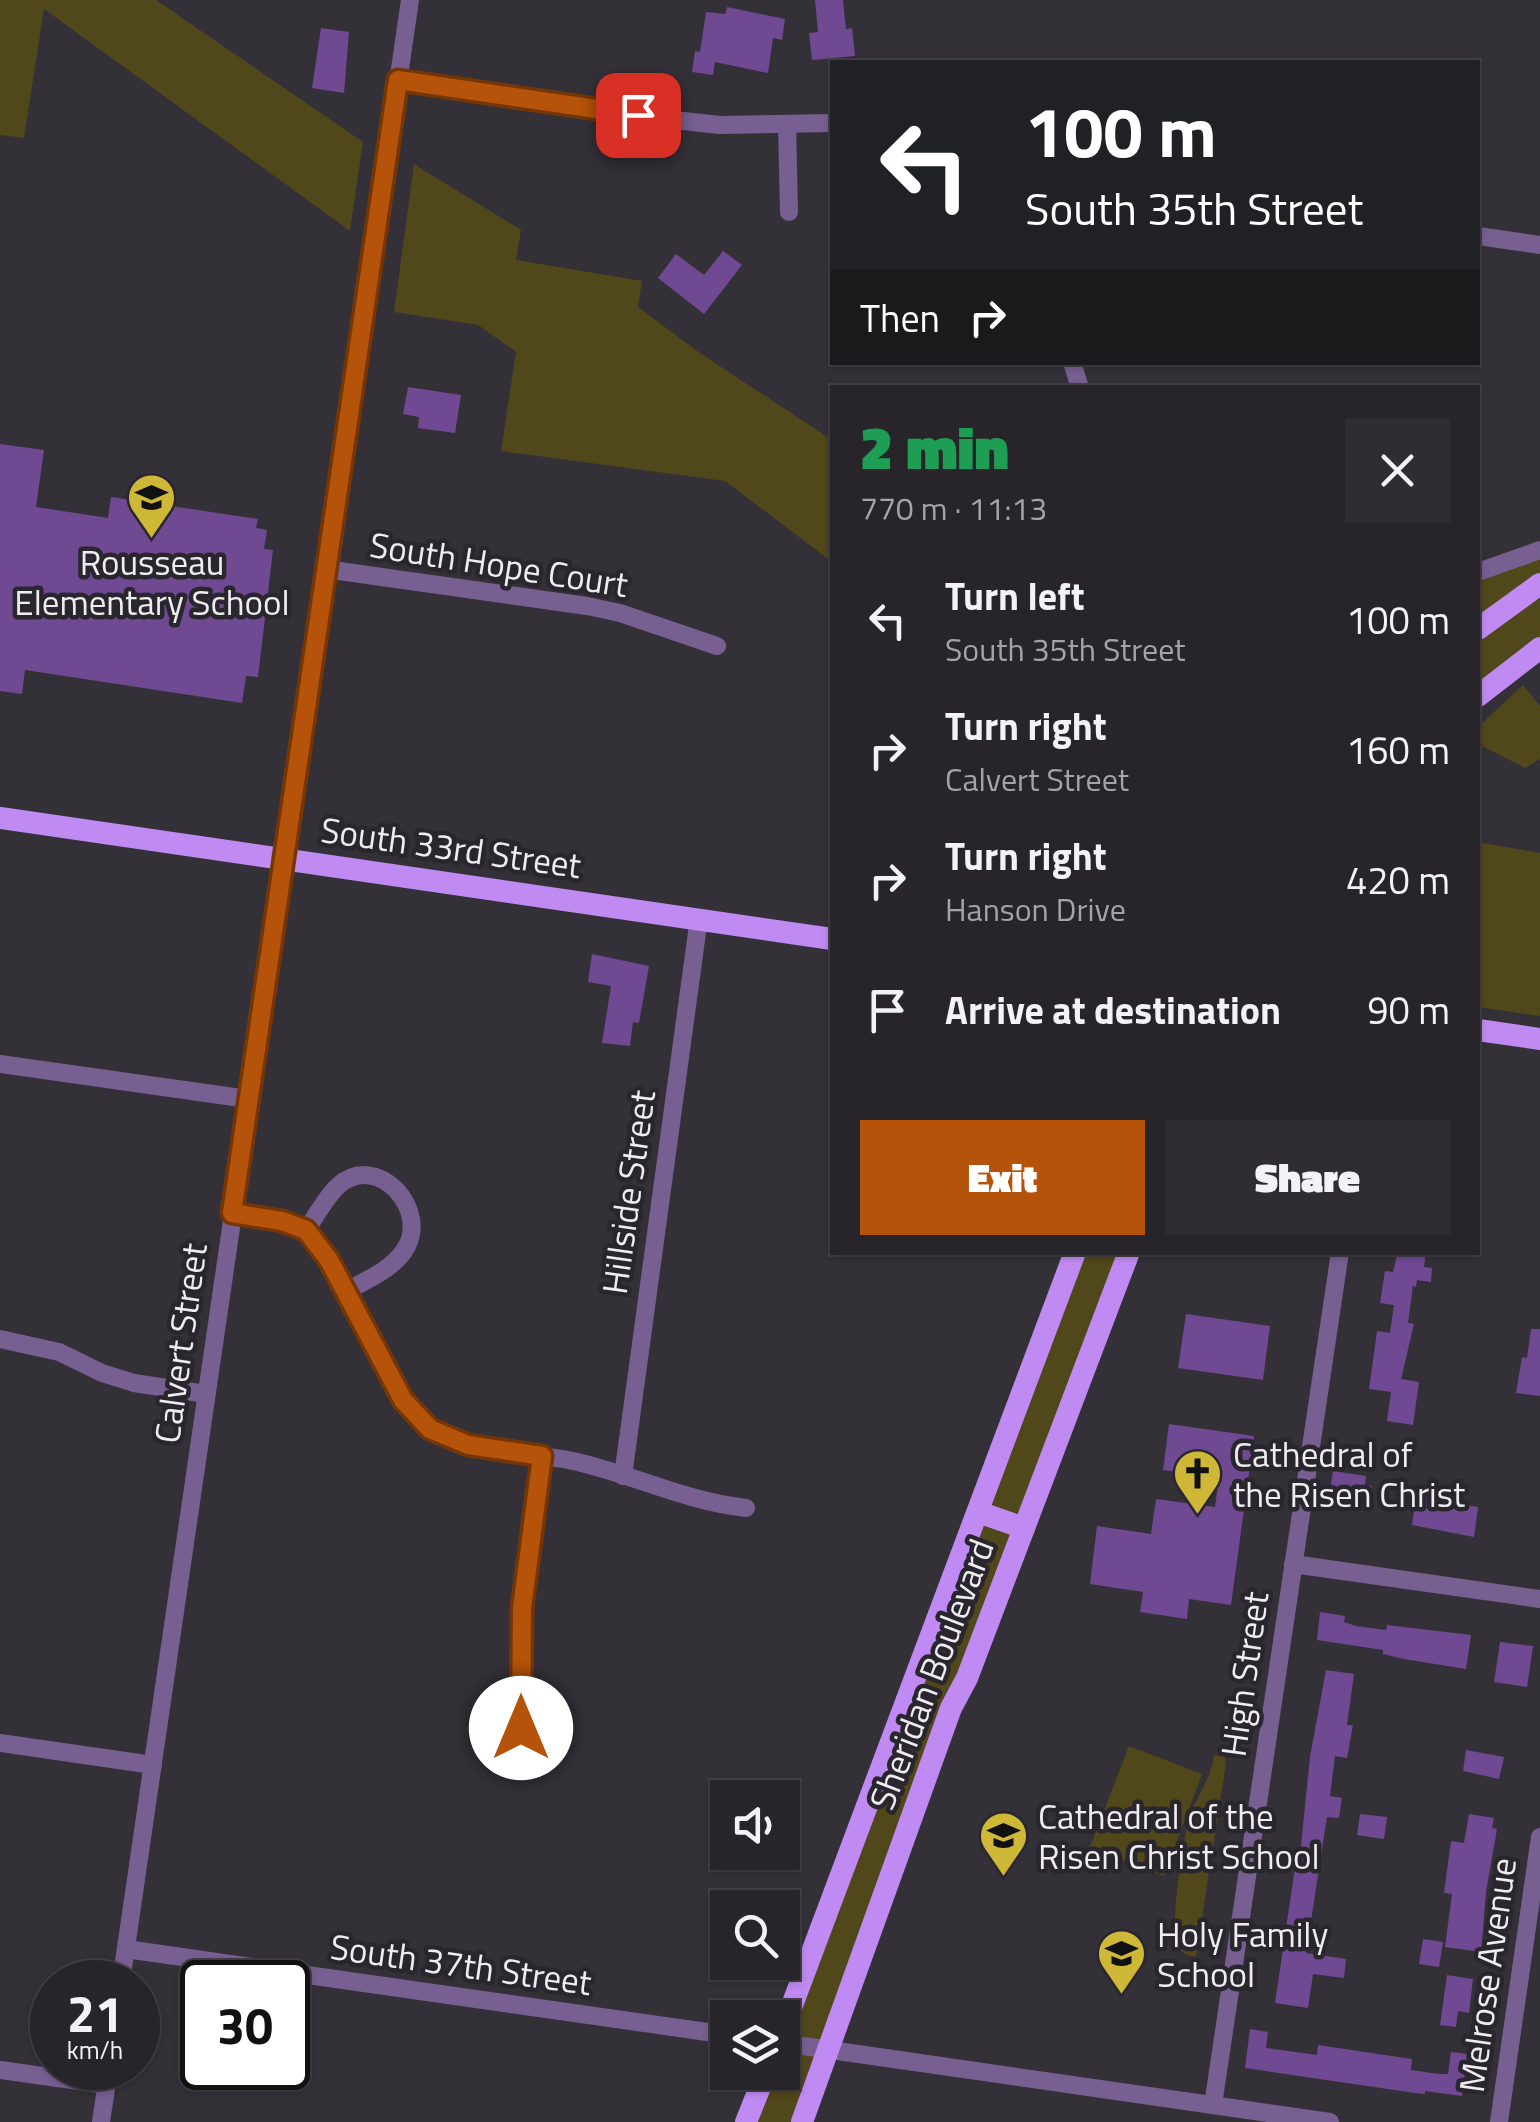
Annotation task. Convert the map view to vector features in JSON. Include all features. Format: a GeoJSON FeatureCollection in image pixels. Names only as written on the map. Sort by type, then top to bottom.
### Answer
{"type":"FeatureCollection","features":[{"type":"Feature","properties":{"kind":"main road"},"geometry":{"type":"LineString","coordinates":[[1480,628],[1540,584]]}},
{"type":"Feature","properties":{"kind":"main road"},"geometry":{"type":"LineString","coordinates":[[1480,694],[1540,648]]}},
{"type":"Feature","properties":{"kind":"main road","name":"South 33rd Street"},"geometry":{"type":"LineString","coordinates":[[0,818],[830,939]]}},
{"type":"Feature","properties":{"kind":"main road"},"geometry":{"type":"LineString","coordinates":[[1480,1030],[1540,1039]]}},
{"type":"Feature","properties":{"kind":"main road","name":"Sheridan Boulevard"},"geometry":{"type":"LineString","coordinates":[[794,2000],[1075,1255]]}},
{"type":"Feature","properties":{"kind":"main road","name":"Sheridan Boulevard"},"geometry":{"type":"LineString","coordinates":[[802,2122],[951,1708],[967,1678],[1128,1255]]}},
{"type":"Feature","properties":{"kind":"main road"},"geometry":{"type":"LineString","coordinates":[[978,1512],[1024,1528]]}},
{"type":"Feature","properties":{"kind":"main road"},"geometry":{"type":"LineString","coordinates":[[746,2122],[759,2090]]}},
{"type":"Feature","properties":{"kind":"street","name":"Calvert Street"},"geometry":{"type":"LineString","coordinates":[[124,1960],[410,0]]}},
{"type":"Feature","properties":{"kind":"street"},"geometry":{"type":"LineString","coordinates":[[398,80],[720,125],[830,123]]}},
{"type":"Feature","properties":{"kind":"street"},"geometry":{"type":"LineString","coordinates":[[786,124],[788,212]]}},
{"type":"Feature","properties":{"kind":"street"},"geometry":{"type":"LineString","coordinates":[[1480,236],[1540,245]]}},
{"type":"Feature","properties":{"kind":"street"},"geometry":{"type":"LineString","coordinates":[[1480,571],[1540,550]]}},
{"type":"Feature","properties":{"kind":"street","name":"South Hope Court"},"geometry":{"type":"LineString","coordinates":[[326,569],[587,606],[620,613],[717,646]]}},
{"type":"Feature","properties":{"kind":"street","name":"Hillside Street"},"geometry":{"type":"LineString","coordinates":[[623,1476],[700,918]]}},
{"type":"Feature","properties":{"kind":"street"},"geometry":{"type":"LineString","coordinates":[[0,1064],[248,1099]]}},
{"type":"Feature","properties":{"kind":"street"},"geometry":{"type":"LineString","coordinates":[[306,1230],[340,1184],[356,1177],[383,1179],[405,1198],[412,1226],[404,1252],[392,1265],[346,1291]]}},
{"type":"Feature","properties":{"kind":"street"},"geometry":{"type":"LineString","coordinates":[[232,1213],[282,1221],[306,1230],[324,1252],[403,1400],[430,1429],[468,1445],[542,1456],[623,1476],[675,1495],[746,1508]]}},
{"type":"Feature","properties":{"kind":"street","name":"High Street"},"geometry":{"type":"LineString","coordinates":[[1213,2105],[1340,1255]]}},
{"type":"Feature","properties":{"kind":"street"},"geometry":{"type":"LineString","coordinates":[[0,1339],[59,1352],[134,1383],[206,1394]]}},
{"type":"Feature","properties":{"kind":"street"},"geometry":{"type":"LineString","coordinates":[[521,1728],[522,1608],[542,1456]]}},
{"type":"Feature","properties":{"kind":"street"},"geometry":{"type":"LineString","coordinates":[[1293,1564],[1540,1599]]}},
{"type":"Feature","properties":{"kind":"street"},"geometry":{"type":"LineString","coordinates":[[0,1743],[152,1765]]}},
{"type":"Feature","properties":{"kind":"street","name":"Melrose Avenue"},"geometry":{"type":"LineString","coordinates":[[1499,2122],[1540,1837]]}},
{"type":"Feature","properties":{"kind":"street","name":"South 37th Street"},"geometry":{"type":"LineString","coordinates":[[126,1949],[710,2032]]}},
{"type":"Feature","properties":{"kind":"street"},"geometry":{"type":"LineString","coordinates":[[800,2046],[1330,2122]]}},
{"type":"Feature","properties":{"kind":"street"},"geometry":{"type":"LineString","coordinates":[[0,2070],[30,2072]]}},
{"type":"Feature","properties":{"kind":"street"},"geometry":{"type":"LineString","coordinates":[[101,2122],[106,2090]]}},
{"type":"Feature","properties":{"kind":"shaded area"},"geometry":{"type":"Polygon","coordinates":[[[0,0],[156,0],[363,142],[350,231],[44,9],[24,138],[0,135],[0,0]]]}},
{"type":"Feature","properties":{"kind":"shaded area"},"geometry":{"type":"Polygon","coordinates":[[[414,164],[521,230],[516,260],[642,281],[638,307],[830,439],[830,560],[725,481],[501,451],[516,352],[478,325],[394,312],[414,164]]]}},
{"type":"Feature","properties":{"kind":"shaded area"},"geometry":{"type":"Polygon","coordinates":[[[1540,550],[1540,648],[1480,694],[1480,571],[1540,550]]]}},
{"type":"Feature","properties":{"kind":"shaded area"},"geometry":{"type":"Polygon","coordinates":[[[1523,685],[1540,706],[1540,759],[1525,768],[1480,745],[1480,725],[1523,685]]]}},
{"type":"Feature","properties":{"kind":"shaded area"},"geometry":{"type":"Polygon","coordinates":[[[1480,842],[1540,853],[1540,1016],[1480,1007],[1480,842]]]}},
{"type":"Feature","properties":{"kind":"shaded area"},"geometry":{"type":"Polygon","coordinates":[[[1074,1255],[1128,1255],[802,2122],[746,2122],[759,2090],[800,2090],[800,2000],[795,2000],[1074,1255]]]}},
{"type":"Feature","properties":{"kind":"shaded area"},"geometry":{"type":"Polygon","coordinates":[[[1129,1746],[1202,1774],[1164,1876],[1090,1847],[1129,1746]]]}},
{"type":"Feature","properties":{"kind":"shaded area"},"geometry":{"type":"Polygon","coordinates":[[[1214,1755],[1225,1757],[1226,1763],[1196,1957],[1185,1954],[1177,1945],[1176,1902],[1188,1825],[1214,1755]]]}},
{"type":"Feature","properties":{"kind":"building"},"geometry":{"type":"Polygon","coordinates":[[[815,0],[843,0],[846,29],[852,28],[855,56],[812,60],[809,33],[818,32],[815,0]]]}},
{"type":"Feature","properties":{"kind":"building"},"geometry":{"type":"Polygon","coordinates":[[[727,7],[785,19],[782,40],[773,38],[768,73],[715,62],[713,75],[692,72],[695,51],[700,52],[706,12],[725,14],[727,7]]]}},
{"type":"Feature","properties":{"kind":"building"},"geometry":{"type":"Polygon","coordinates":[[[321,28],[349,32],[344,93],[312,88],[321,28]]]}},
{"type":"Feature","properties":{"kind":"building"},"geometry":{"type":"Polygon","coordinates":[[[723,251],[742,265],[704,314],[658,278],[676,254],[704,275],[723,251]]]}},
{"type":"Feature","properties":{"kind":"building"},"geometry":{"type":"Polygon","coordinates":[[[408,387],[461,395],[455,433],[418,428],[419,417],[403,414],[408,387]]]}},
{"type":"Feature","properties":{"kind":"building","name":"Rousseau Elementary School"},"geometry":{"type":"Polygon","coordinates":[[[0,444],[44,450],[36,507],[108,518],[111,497],[258,519],[256,528],[267,530],[264,549],[273,550],[258,677],[246,676],[242,703],[25,670],[22,694],[0,691],[0,444]]]}},
{"type":"Feature","properties":{"kind":"building"},"geometry":{"type":"Polygon","coordinates":[[[592,954],[649,966],[639,1023],[633,1022],[630,1046],[602,1043],[611,986],[588,982],[592,954]]]}},
{"type":"Feature","properties":{"kind":"building"},"geometry":{"type":"Polygon","coordinates":[[[1397,1255],[1426,1255],[1424,1267],[1432,1268],[1431,1282],[1417,1280],[1416,1287],[1413,1286],[1408,1323],[1414,1324],[1401,1379],[1419,1382],[1413,1425],[1387,1421],[1391,1392],[1369,1389],[1377,1331],[1390,1333],[1394,1305],[1380,1303],[1385,1271],[1393,1272],[1397,1255]]]}},
{"type":"Feature","properties":{"kind":"building"},"geometry":{"type":"Polygon","coordinates":[[[1186,1314],[1270,1326],[1263,1380],[1178,1368],[1186,1314]]]}},
{"type":"Feature","properties":{"kind":"building"},"geometry":{"type":"Polygon","coordinates":[[[1531,1329],[1540,1329],[1540,1396],[1516,1393],[1531,1329]]]}},
{"type":"Feature","properties":{"kind":"building","name":"Cathedral of the Risen Christ"},"geometry":{"type":"Polygon","coordinates":[[[1169,1424],[1254,1436],[1231,1605],[1189,1599],[1187,1619],[1140,1612],[1143,1592],[1090,1584],[1097,1526],[1151,1534],[1156,1499],[1215,1507],[1219,1477],[1163,1470],[1169,1424]]]}},
{"type":"Feature","properties":{"kind":"building"},"geometry":{"type":"Polygon","coordinates":[[[1333,1471],[1366,1476],[1365,1485],[1372,1486],[1370,1501],[1329,1498],[1333,1471]]]}},
{"type":"Feature","properties":{"kind":"building"},"geometry":{"type":"Polygon","coordinates":[[[1417,1490],[1440,1494],[1439,1501],[1478,1507],[1474,1537],[1412,1525],[1417,1490]]]}},
{"type":"Feature","properties":{"kind":"building"},"geometry":{"type":"Polygon","coordinates":[[[1320,1612],[1345,1616],[1344,1622],[1356,1626],[1386,1630],[1387,1625],[1471,1635],[1466,1669],[1317,1640],[1320,1612]]]}},
{"type":"Feature","properties":{"kind":"building"},"geometry":{"type":"Polygon","coordinates":[[[1500,1642],[1533,1646],[1527,1687],[1494,1682],[1500,1642]]]}},
{"type":"Feature","properties":{"kind":"building"},"geometry":{"type":"Polygon","coordinates":[[[1326,1670],[1354,1674],[1347,1725],[1353,1725],[1347,1758],[1335,1756],[1330,1796],[1342,1798],[1339,1818],[1327,1817],[1306,1953],[1346,1959],[1344,1978],[1313,1974],[1308,2008],[1275,2003],[1326,1670]]]}},
{"type":"Feature","properties":{"kind":"building"},"geometry":{"type":"Polygon","coordinates":[[[1466,1750],[1504,1757],[1499,1779],[1463,1771],[1466,1750]]]}},
{"type":"Feature","properties":{"kind":"building"},"geometry":{"type":"Polygon","coordinates":[[[1360,1814],[1387,1817],[1384,1839],[1357,1835],[1360,1814]]]}},
{"type":"Feature","properties":{"kind":"building"},"geometry":{"type":"Polygon","coordinates":[[[1469,1814],[1494,1818],[1492,1828],[1497,1829],[1481,1952],[1445,1947],[1452,1894],[1444,1893],[1451,1841],[1464,1843],[1469,1814]]]}},
{"type":"Feature","properties":{"kind":"building"},"geometry":{"type":"Polygon","coordinates":[[[1423,1939],[1443,1942],[1439,1967],[1419,1964],[1423,1939]]]}},
{"type":"Feature","properties":{"kind":"building"},"geometry":{"type":"Polygon","coordinates":[[[1447,1975],[1473,1979],[1469,2013],[1458,2011],[1456,2027],[1440,2025],[1447,1975]]]}},
{"type":"Feature","properties":{"kind":"building"},"geometry":{"type":"Polygon","coordinates":[[[1250,2029],[1268,2032],[1266,2048],[1317,2055],[1318,2045],[1412,2059],[1411,2070],[1439,2074],[1448,2074],[1451,2052],[1467,2054],[1462,2096],[1415,2093],[1245,2068],[1250,2029]]]}},
{"type":"Feature","properties":{"kind":"place","name":"Rousseau Elementary School"},"geometry":{"type":"Point","coordinates":[152,540]}},
{"type":"Feature","properties":{"kind":"place","name":"Cathedral of the Risen Christ"},"geometry":{"type":"Point","coordinates":[1198,1516]}},
{"type":"Feature","properties":{"kind":"place","name":"Cathedral of the Risen Christ School"},"geometry":{"type":"Point","coordinates":[1003,1878]}},
{"type":"Feature","properties":{"kind":"place","name":"Holy Family School"},"geometry":{"type":"Point","coordinates":[1122,1996]}},
{"type":"Feature","properties":{"kind":"route"},"geometry":{"type":"LineString","coordinates":[[521,1728],[522,1608],[542,1456],[468,1445],[430,1429],[403,1400],[329,1260],[306,1230],[282,1221],[232,1213],[398,80],[638,115]]}}]}
